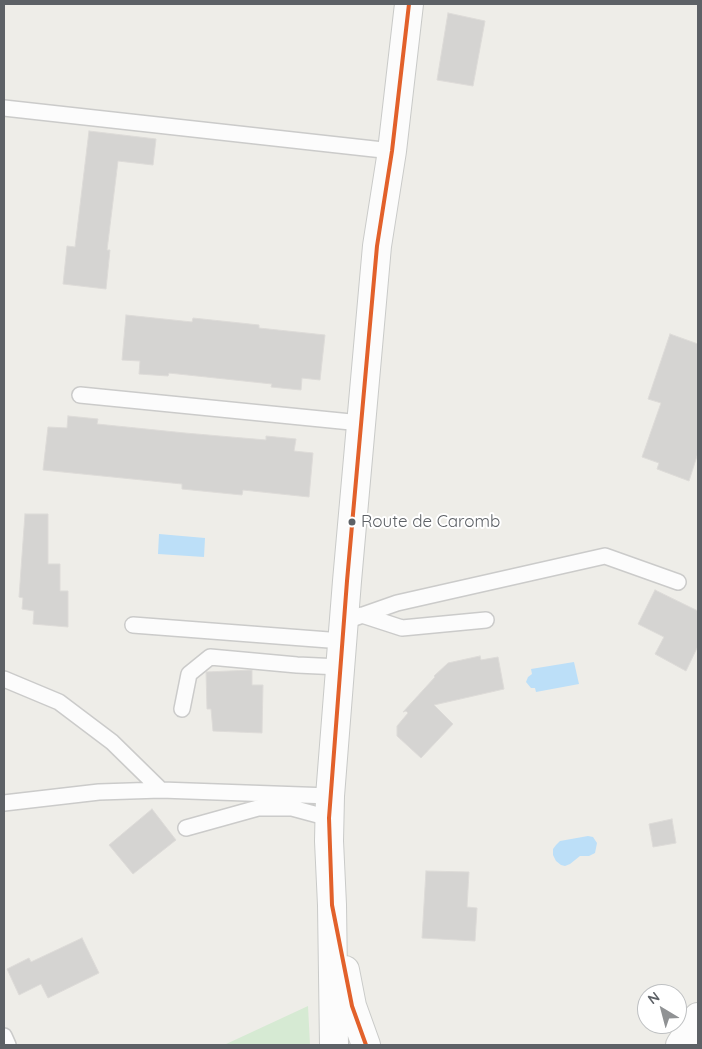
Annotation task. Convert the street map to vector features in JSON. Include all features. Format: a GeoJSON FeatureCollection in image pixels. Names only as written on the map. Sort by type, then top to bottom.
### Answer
{"type":"FeatureCollection","features":[{"type":"Feature","properties":{"kind":"main road"},"geometry":{"type":"LineString","coordinates":[[334,1045],[330,807],[347,636],[361,423],[377,246],[392,151],[409,4]]}},
{"type":"Feature","properties":{"kind":"main road"},"geometry":{"type":"LineString","coordinates":[[332,904],[352,1006],[366,1045]]}},
{"type":"Feature","properties":{"kind":"main road"},"geometry":{"type":"LineString","coordinates":[[680,1045],[698,1017]]}},
{"type":"Feature","properties":{"kind":"lane"},"geometry":{"type":"LineString","coordinates":[[4,108],[392,151]]}},
{"type":"Feature","properties":{"kind":"lane"},"geometry":{"type":"LineString","coordinates":[[80,395],[361,423]]}},
{"type":"Feature","properties":{"kind":"lane"},"geometry":{"type":"LineString","coordinates":[[182,709],[189,674],[210,657],[297,665],[347,636],[397,603],[606,556],[678,582]]}},
{"type":"Feature","properties":{"kind":"lane"},"geometry":{"type":"LineString","coordinates":[[132,625],[347,636],[402,628],[486,620]]}},
{"type":"Feature","properties":{"kind":"lane"},"geometry":{"type":"LineString","coordinates":[[4,679],[59,702],[112,742],[161,790]]}},
{"type":"Feature","properties":{"kind":"lane"},"geometry":{"type":"LineString","coordinates":[[4,803],[99,792],[161,790],[330,807]]}},
{"type":"Feature","properties":{"kind":"lane"},"geometry":{"type":"LineString","coordinates":[[186,828],[258,808],[330,807]]}},
{"type":"Feature","properties":{"kind":"lane"},"geometry":{"type":"LineString","coordinates":[[4,1036],[8,1045]]}},
{"type":"Feature","properties":{"kind":"green space"},"geometry":{"type":"Polygon","coordinates":[[[308,1006],[310,1045],[224,1045],[308,1006]]]}},
{"type":"Feature","properties":{"kind":"water"},"geometry":{"type":"Polygon","coordinates":[[[159,534],[205,538],[204,557],[158,554],[159,534]]]}},
{"type":"Feature","properties":{"kind":"water"},"geometry":{"type":"Polygon","coordinates":[[[574,662],[579,684],[536,692],[535,688],[531,688],[526,682],[532,674],[531,669],[574,662]]]}},
{"type":"Feature","properties":{"kind":"water"},"geometry":{"type":"Polygon","coordinates":[[[588,836],[593,837],[597,843],[595,853],[589,856],[580,856],[565,866],[556,861],[553,849],[560,841],[588,836]]]}},
{"type":"Feature","properties":{"kind":"building"},"geometry":{"type":"Polygon","coordinates":[[[448,13],[485,21],[473,86],[437,80],[448,13]]]}},
{"type":"Feature","properties":{"kind":"building"},"geometry":{"type":"Polygon","coordinates":[[[89,131],[156,139],[153,165],[118,161],[107,250],[110,250],[106,289],[63,284],[67,246],[75,247],[89,131]]]}},
{"type":"Feature","properties":{"kind":"building"},"geometry":{"type":"Polygon","coordinates":[[[126,315],[192,322],[193,318],[325,335],[320,380],[302,378],[301,390],[271,387],[272,384],[169,373],[168,376],[139,374],[140,361],[122,360],[126,315]]]}},
{"type":"Feature","properties":{"kind":"building"},"geometry":{"type":"Polygon","coordinates":[[[670,334],[698,344],[698,453],[689,481],[657,469],[659,463],[642,457],[661,403],[648,399],[670,334]]]}},
{"type":"Feature","properties":{"kind":"building"},"geometry":{"type":"Polygon","coordinates":[[[68,416],[98,419],[97,424],[185,433],[266,440],[266,436],[296,439],[294,451],[313,453],[309,497],[243,490],[242,495],[182,489],[182,484],[43,470],[48,427],[67,428],[68,416]]]}},
{"type":"Feature","properties":{"kind":"building"},"geometry":{"type":"Polygon","coordinates":[[[25,514],[48,514],[48,564],[60,564],[60,591],[68,591],[68,627],[33,624],[34,611],[22,609],[23,598],[19,597],[25,514]]]}},
{"type":"Feature","properties":{"kind":"building"},"geometry":{"type":"Polygon","coordinates":[[[655,590],[698,611],[698,646],[686,671],[655,654],[664,637],[638,624],[655,590]]]}},
{"type":"Feature","properties":{"kind":"building"},"geometry":{"type":"Polygon","coordinates":[[[480,656],[481,660],[498,657],[504,689],[434,705],[453,724],[421,758],[397,736],[397,726],[408,713],[406,711],[403,712],[434,676],[448,663],[480,656]]]}},
{"type":"Feature","properties":{"kind":"building"},"geometry":{"type":"Polygon","coordinates":[[[252,670],[252,685],[263,685],[262,733],[213,731],[211,709],[207,709],[206,672],[252,670]]]}},
{"type":"Feature","properties":{"kind":"building"},"geometry":{"type":"Polygon","coordinates":[[[152,809],[176,840],[133,874],[109,845],[152,809]]]}},
{"type":"Feature","properties":{"kind":"building"},"geometry":{"type":"Polygon","coordinates":[[[672,819],[676,843],[653,847],[649,824],[672,819]]]}},
{"type":"Feature","properties":{"kind":"building"},"geometry":{"type":"Polygon","coordinates":[[[426,871],[469,872],[467,907],[477,908],[475,941],[422,938],[426,871]]]}},
{"type":"Feature","properties":{"kind":"building"},"geometry":{"type":"Polygon","coordinates":[[[82,938],[99,973],[48,998],[41,984],[19,995],[7,969],[29,958],[31,962],[82,938]]]}},
{"type":"Feature","properties":{"kind":"transit line"},"geometry":{"type":"LineString","coordinates":[[366,1045],[352,1006],[332,905],[329,818],[347,581],[377,246],[392,151],[409,4]]}},
{"type":"Feature","properties":{"kind":"place","name":"Route de Caromb"},"geometry":{"type":"Point","coordinates":[352,522]}}]}
